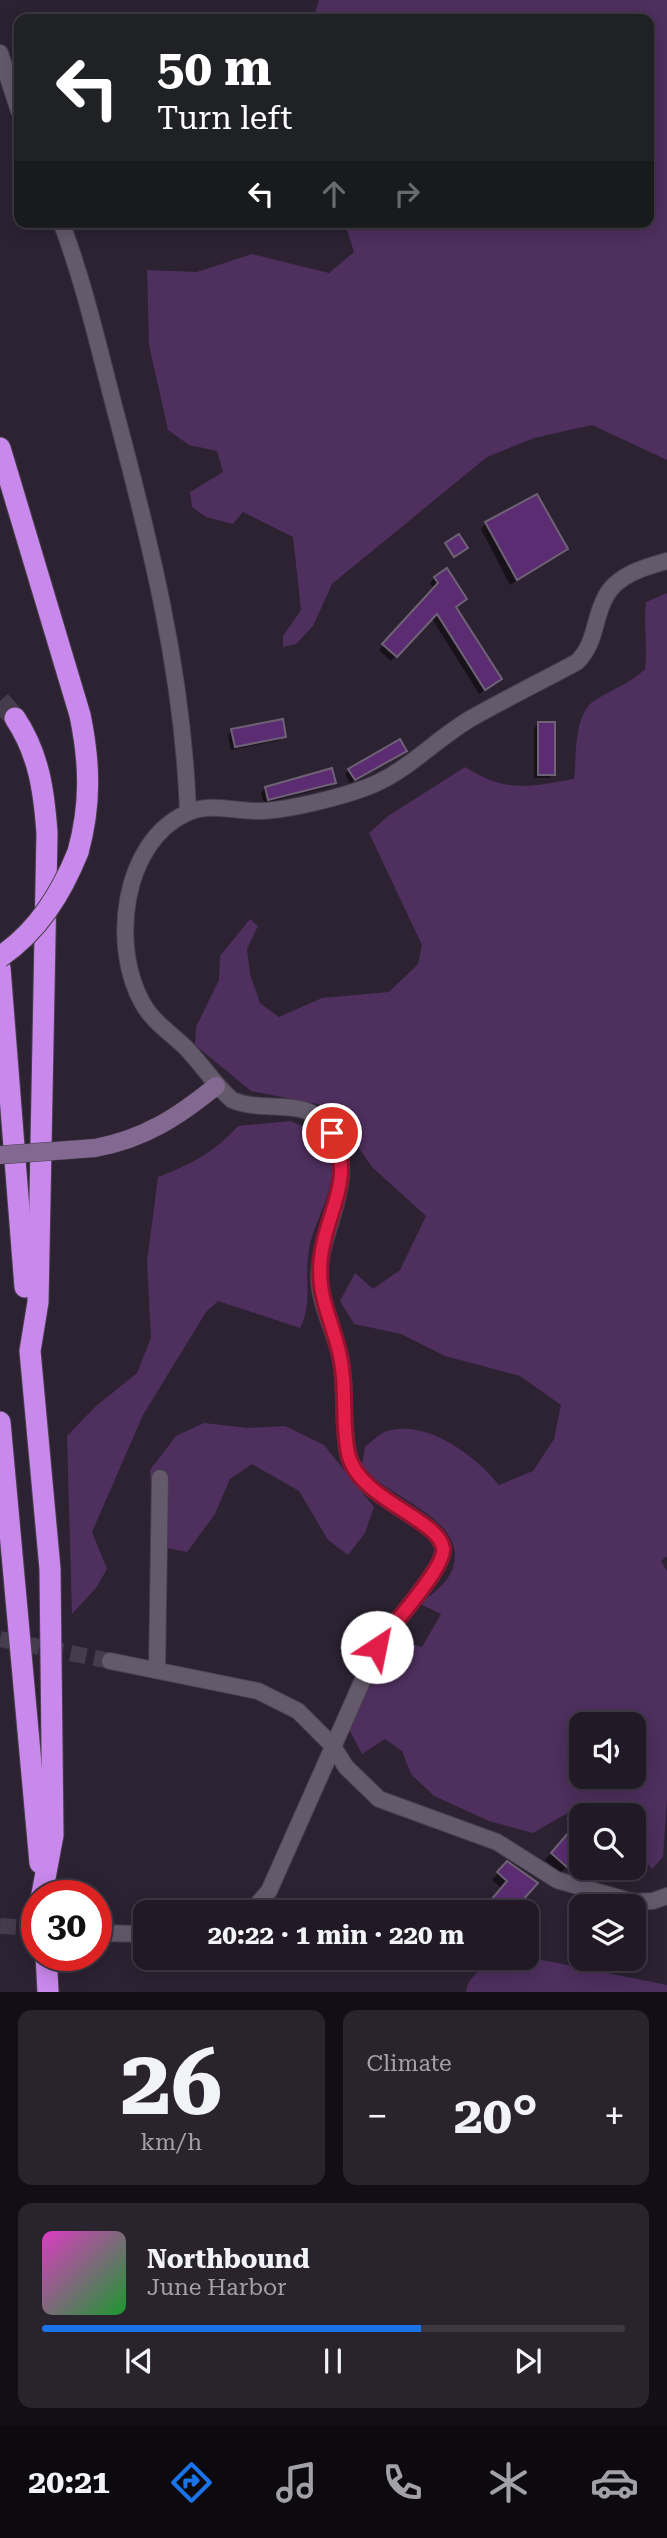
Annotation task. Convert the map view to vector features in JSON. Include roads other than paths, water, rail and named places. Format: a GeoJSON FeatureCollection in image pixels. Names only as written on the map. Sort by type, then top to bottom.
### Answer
{"type":"FeatureCollection","features":[{"type":"Feature","properties":{"kind":"highway"},"geometry":{"type":"LineString","coordinates":[[0,448],[88,753],[87,821],[66,882],[32,929],[0,957]]}},
{"type":"Feature","properties":{"kind":"highway"},"geometry":{"type":"LineString","coordinates":[[15,718],[26,735],[42,782],[47,847],[39,1140],[38,1303],[30,1351]]}},
{"type":"Feature","properties":{"kind":"highway"},"geometry":{"type":"LineString","coordinates":[[0,968],[50,1569],[52,1835],[45,1880]]}},
{"type":"Feature","properties":{"kind":"highway"},"geometry":{"type":"LineString","coordinates":[[0,1422],[42,1880]]}},
{"type":"Feature","properties":{"kind":"highway"},"geometry":{"type":"LineString","coordinates":[[47,1971],[48,1992]]}},
{"type":"Feature","properties":{"kind":"street"},"geometry":{"type":"LineString","coordinates":[[0,53],[14,96]]}},
{"type":"Feature","properties":{"kind":"street"},"geometry":{"type":"LineString","coordinates":[[63,228],[132,474],[163,605],[180,699],[188,812]]}},
{"type":"Feature","properties":{"kind":"street"},"geometry":{"type":"LineString","coordinates":[[261,1900],[269,1891],[377,1647],[391,1625],[437,1571],[443,1558],[443,1545],[434,1533],[369,1486],[354,1470],[348,1455],[342,1366],[324,1307],[319,1278],[327,1225],[340,1192],[343,1168],[335,1140],[323,1120],[309,1110],[293,1105],[247,1107],[232,1100],[216,1086],[192,1054],[155,1021],[133,985],[126,956],[133,873],[146,849],[167,827],[188,812],[213,807],[260,811],[292,806],[378,783],[436,745],[468,720],[577,662],[588,651],[595,637],[605,597],[613,588],[624,577],[667,561]]}},
{"type":"Feature","properties":{"kind":"street"},"geometry":{"type":"LineString","coordinates":[[0,1155],[95,1148],[125,1143],[180,1116],[216,1086]]}},
{"type":"Feature","properties":{"kind":"street"},"geometry":{"type":"LineString","coordinates":[[157,1670],[160,1478]]}},
{"type":"Feature","properties":{"kind":"street"},"geometry":{"type":"LineString","coordinates":[[110,1661],[258,1691],[298,1712],[332,1745],[346,1767],[379,1799],[498,1842],[557,1880],[633,1902],[653,1901],[667,1896]]}},
{"type":"Feature","properties":{"kind":"street"},"geometry":{"type":"LineString","coordinates":[[112,1933],[133,1934]]}},
{"type":"Feature","properties":{"kind":"tunnel"},"geometry":{"type":"LineString","coordinates":[[0,701],[15,718]]}},
{"type":"Feature","properties":{"kind":"tunnel"},"geometry":{"type":"LineString","coordinates":[[0,1639],[110,1661]]}},
{"type":"Feature","properties":{"kind":"tunnel"},"geometry":{"type":"LineString","coordinates":[[0,1926],[21,1927]]}}]}
